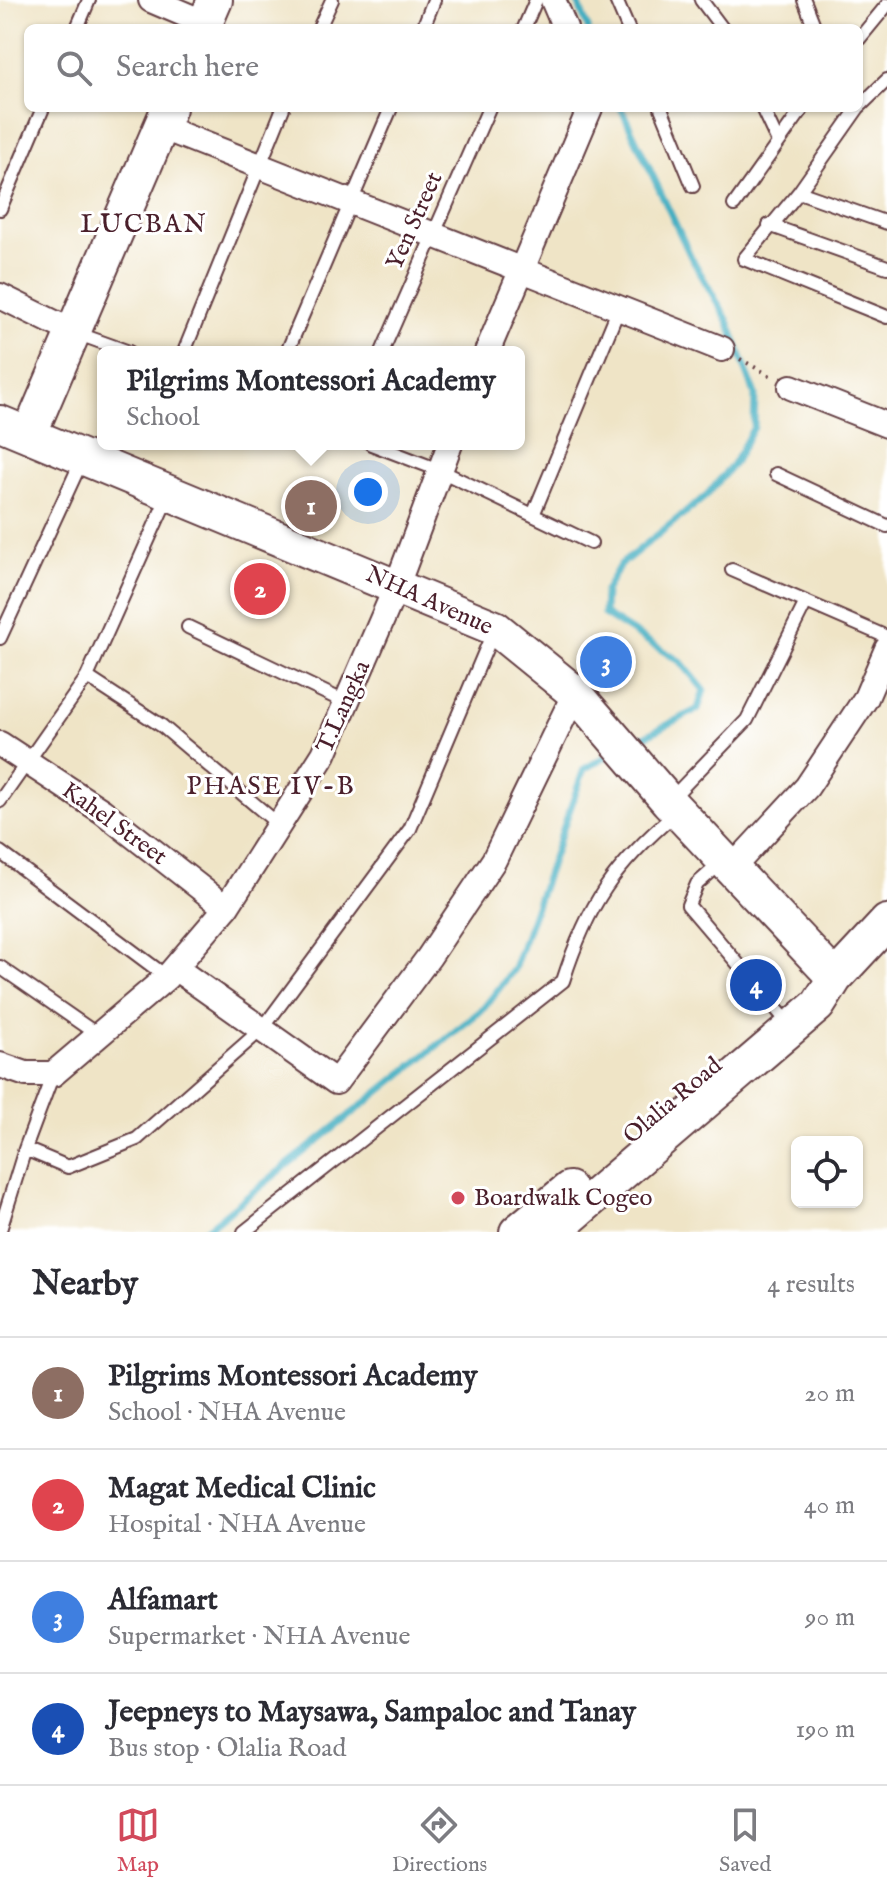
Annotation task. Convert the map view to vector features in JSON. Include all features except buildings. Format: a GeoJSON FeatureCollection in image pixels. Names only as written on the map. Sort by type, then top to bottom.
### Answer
{"type":"FeatureCollection","features":[{"type":"Feature","properties":{"kind":"street"},"geometry":{"type":"LineString","coordinates":[[151,0],[208,17]]}},
{"type":"Feature","properties":{"kind":"street"},"geometry":{"type":"LineString","coordinates":[[553,0],[563,24]]}},
{"type":"Feature","properties":{"kind":"street"},"geometry":{"type":"LineString","coordinates":[[489,346],[588,112]]}},
{"type":"Feature","properties":{"kind":"street"},"geometry":{"type":"LineString","coordinates":[[7,426],[73,332],[165,118],[257,165],[722,349]]}},
{"type":"Feature","properties":{"kind":"street"},"geometry":{"type":"LineString","coordinates":[[0,296],[73,332]]}},
{"type":"Feature","properties":{"kind":"street"},"geometry":{"type":"LineString","coordinates":[[791,387],[887,425]]}},
{"type":"Feature","properties":{"kind":"street","name":"NHA Avenue"},"geometry":{"type":"LineString","coordinates":[[7,426],[495,628],[575,693],[674,806],[835,978]]}},
{"type":"Feature","properties":{"kind":"street","name":"T.Langka"},"geometry":{"type":"LineString","coordinates":[[53,1074],[171,973],[226,908],[324,754],[397,585],[447,450]]}},
{"type":"Feature","properties":{"kind":"street"},"geometry":{"type":"LineString","coordinates":[[729,864],[807,787],[866,698],[887,649]]}},
{"type":"Feature","properties":{"kind":"street"},"geometry":{"type":"LineString","coordinates":[[171,973],[263,1028],[336,1082],[429,957],[494,860],[575,693]]}},
{"type":"Feature","properties":{"kind":"street","name":"Kahel Street"},"geometry":{"type":"LineString","coordinates":[[0,744],[102,811],[226,908]]}},
{"type":"Feature","properties":{"kind":"street","name":"Olalia Road"},"geometry":{"type":"LineString","coordinates":[[553,1232],[786,1020],[806,992],[835,978],[887,922]]}},
{"type":"Feature","properties":{"kind":"street","name":"Olalia Road"},"geometry":{"type":"LineString","coordinates":[[517,1232],[786,1020]]}},
{"type":"Feature","properties":{"kind":"street"},"geometry":{"type":"LineString","coordinates":[[0,1065],[26,1074],[53,1074]]}},
{"type":"Feature","properties":{"kind":"lane"},"geometry":{"type":"LineString","coordinates":[[79,24],[89,0]]}},
{"type":"Feature","properties":{"kind":"lane"},"geometry":{"type":"LineString","coordinates":[[321,24],[332,0]]}},
{"type":"Feature","properties":{"kind":"lane"},"geometry":{"type":"LineString","coordinates":[[425,24],[434,0]]}},
{"type":"Feature","properties":{"kind":"lane"},"geometry":{"type":"LineString","coordinates":[[526,24],[536,0]]}},
{"type":"Feature","properties":{"kind":"lane"},"geometry":{"type":"LineString","coordinates":[[616,0],[626,24]]}},
{"type":"Feature","properties":{"kind":"lane"},"geometry":{"type":"LineString","coordinates":[[701,0],[719,24]]}},
{"type":"Feature","properties":{"kind":"lane"},"geometry":{"type":"LineString","coordinates":[[804,0],[813,24]]}},
{"type":"Feature","properties":{"kind":"lane"},"geometry":{"type":"LineString","coordinates":[[863,34],[887,5]]}},
{"type":"Feature","properties":{"kind":"lane"},"geometry":{"type":"LineString","coordinates":[[863,102],[887,80]]}},
{"type":"Feature","properties":{"kind":"lane"},"geometry":{"type":"LineString","coordinates":[[0,209],[41,112]]}},
{"type":"Feature","properties":{"kind":"lane"},"geometry":{"type":"LineString","coordinates":[[186,346],[257,165],[281,112]]}},
{"type":"Feature","properties":{"kind":"lane"},"geometry":{"type":"LineString","coordinates":[[290,346],[389,112]]}},
{"type":"Feature","properties":{"kind":"lane","name":"Yen Street"},"geometry":{"type":"LineString","coordinates":[[385,346],[487,112]]}},
{"type":"Feature","properties":{"kind":"lane"},"geometry":{"type":"LineString","coordinates":[[663,112],[693,186]]}},
{"type":"Feature","properties":{"kind":"lane"},"geometry":{"type":"LineString","coordinates":[[764,112],[777,140]]}},
{"type":"Feature","properties":{"kind":"lane"},"geometry":{"type":"LineString","coordinates":[[734,205],[777,140],[800,112]]}},
{"type":"Feature","properties":{"kind":"lane"},"geometry":{"type":"LineString","coordinates":[[855,112],[799,192],[744,259],[887,317]]}},
{"type":"Feature","properties":{"kind":"lane"},"geometry":{"type":"LineString","coordinates":[[799,192],[887,223]]}},
{"type":"Feature","properties":{"kind":"lane"},"geometry":{"type":"LineString","coordinates":[[769,225],[887,267]]}},
{"type":"Feature","properties":{"kind":"lane"},"geometry":{"type":"LineString","coordinates":[[533,515],[619,308]]}},
{"type":"Feature","properties":{"kind":"lane"},"geometry":{"type":"LineString","coordinates":[[73,332],[112,346]]}},
{"type":"Feature","properties":{"kind":"lane"},"geometry":{"type":"LineString","coordinates":[[387,450],[439,470],[591,543]]}},
{"type":"Feature","properties":{"kind":"lane"},"geometry":{"type":"LineString","coordinates":[[0,638],[83,457]]}},
{"type":"Feature","properties":{"kind":"lane"},"geometry":{"type":"LineString","coordinates":[[776,474],[887,526]]}},
{"type":"Feature","properties":{"kind":"lane"},"geometry":{"type":"LineString","coordinates":[[0,801],[87,677],[169,493]]}},
{"type":"Feature","properties":{"kind":"lane"},"geometry":{"type":"LineString","coordinates":[[732,570],[887,637]]}},
{"type":"Feature","properties":{"kind":"lane"},"geometry":{"type":"LineString","coordinates":[[245,1231],[563,981],[577,936],[598,896],[632,851],[747,720],[806,602]]}},
{"type":"Feature","properties":{"kind":"lane"},"geometry":{"type":"LineString","coordinates":[[188,627],[347,703]]}},
{"type":"Feature","properties":{"kind":"lane"},"geometry":{"type":"LineString","coordinates":[[25,1149],[68,1167],[137,1139],[263,1028],[410,829],[495,628]]}},
{"type":"Feature","properties":{"kind":"lane"},"geometry":{"type":"LineString","coordinates":[[87,677],[162,726],[278,824]]}},
{"type":"Feature","properties":{"kind":"lane"},"geometry":{"type":"LineString","coordinates":[[0,852],[171,973]]}},
{"type":"Feature","properties":{"kind":"lane"},"geometry":{"type":"LineString","coordinates":[[729,864],[697,884],[688,905],[786,1020]]}},
{"type":"Feature","properties":{"kind":"lane"},"geometry":{"type":"LineString","coordinates":[[0,967],[98,1035]]}},
{"type":"Feature","properties":{"kind":"lane"},"geometry":{"type":"LineString","coordinates":[[0,1230],[53,1074]]}},
{"type":"Feature","properties":{"kind":"path"},"geometry":{"type":"LineString","coordinates":[[722,349],[791,387]]}},
{"type":"Feature","properties":{"kind":"waterway"},"geometry":{"type":"LineString","coordinates":[[577,0],[586,24]]}},
{"type":"Feature","properties":{"kind":"waterway"},"geometry":{"type":"LineString","coordinates":[[623,112],[691,257],[728,321],[755,394],[754,427],[734,463],[706,496],[620,565],[605,591],[604,614],[681,662],[704,690],[698,709],[632,743]]}},
{"type":"Feature","properties":{"kind":"waterway"},"geometry":{"type":"LineString","coordinates":[[203,1232],[483,1009],[514,969],[584,769],[614,752]]}},
{"type":"Feature","properties":{"kind":"place","name":"Pilgrims Montessori Academy"},"geometry":{"type":"Point","coordinates":[311,506]}},
{"type":"Feature","properties":{"kind":"place","name":"Magat Medical Clinic"},"geometry":{"type":"Point","coordinates":[260,589]}},
{"type":"Feature","properties":{"kind":"place","name":"Alfamart"},"geometry":{"type":"Point","coordinates":[606,662]}},
{"type":"Feature","properties":{"kind":"place","name":"Jeepneys to Maysawa, Sampaloc and Tanay"},"geometry":{"type":"Point","coordinates":[756,985]}},
{"type":"Feature","properties":{"kind":"place","name":"Boardwalk Cogeo"},"geometry":{"type":"Point","coordinates":[458,1198]}},
{"type":"Feature","properties":{"kind":"district","name":"LUCBAN"},"geometry":{"type":"Point","coordinates":[144,224]}},
{"type":"Feature","properties":{"kind":"district","name":"PHASE IV-B"},"geometry":{"type":"Point","coordinates":[271,786]}}]}
